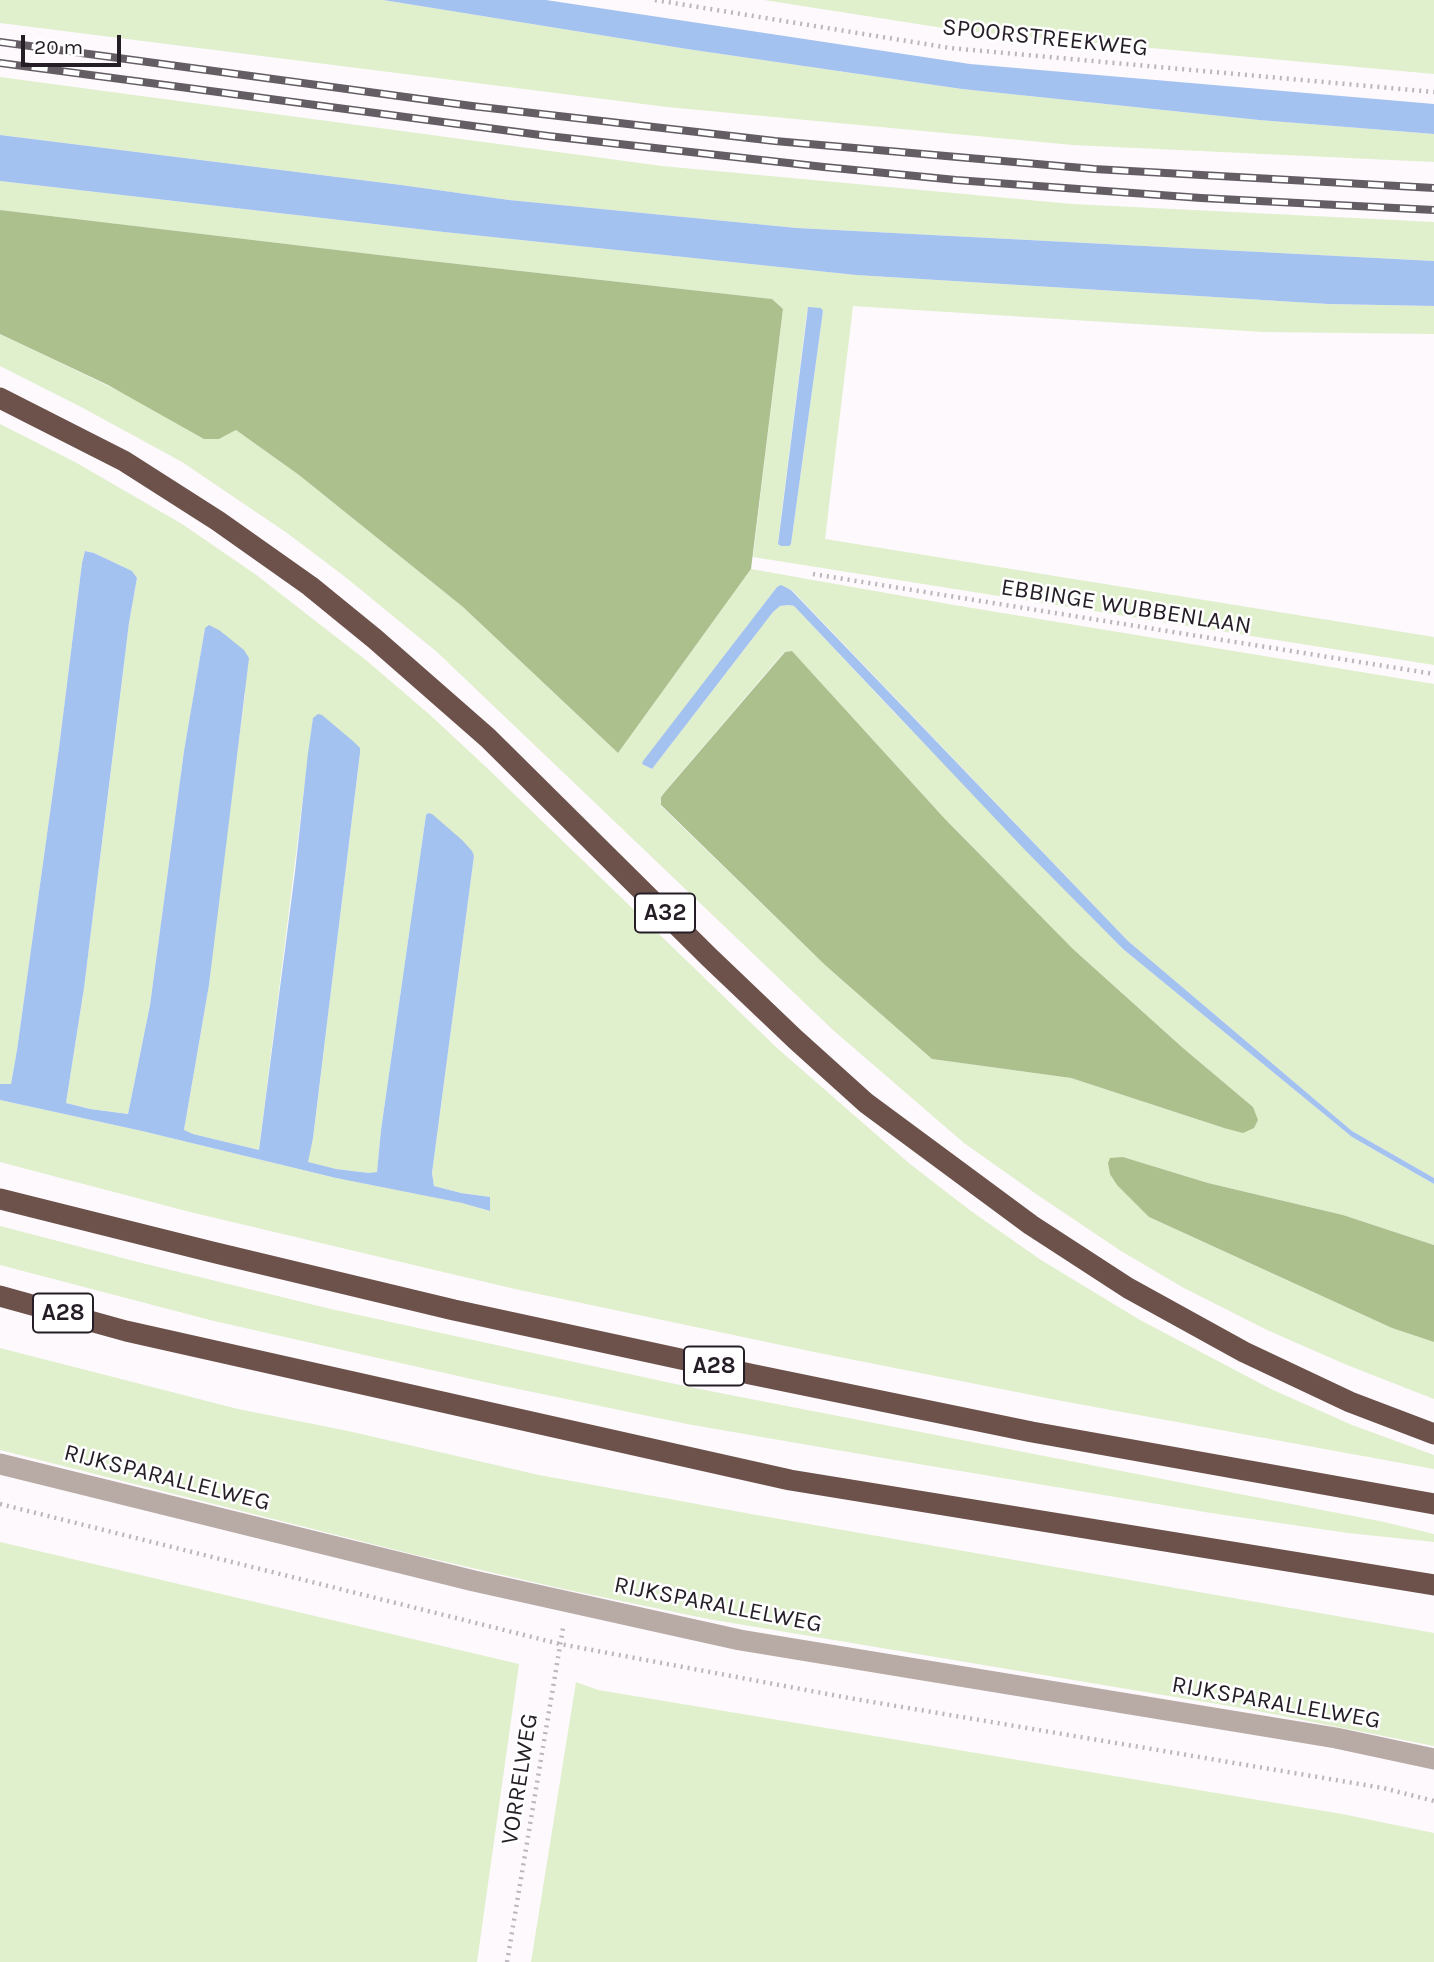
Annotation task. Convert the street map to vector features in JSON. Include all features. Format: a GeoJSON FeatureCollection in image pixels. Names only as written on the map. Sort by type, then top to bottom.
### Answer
{"type":"FeatureCollection","features":[{"type":"Feature","properties":{"kind":"highway","name":"A32"},"geometry":{"type":"LineString","coordinates":[[0,398],[124,461],[218,521],[310,586],[488,738],[709,957],[866,1103],[1031,1225],[1128,1288],[1244,1352],[1350,1402],[1434,1434]]}},
{"type":"Feature","properties":{"kind":"highway","name":"A28"},"geometry":{"type":"LineString","coordinates":[[0,1199],[440,1307],[736,1371],[1032,1432],[1434,1504]]}},
{"type":"Feature","properties":{"kind":"highway","name":"A28"},"geometry":{"type":"LineString","coordinates":[[0,1296],[126,1331],[790,1480],[1434,1584]]}},
{"type":"Feature","properties":{"kind":"street","name":"RIJKSPARALLELWEG"},"geometry":{"type":"LineString","coordinates":[[0,1464],[567,1602],[740,1640],[1336,1738],[1434,1759]]}},
{"type":"Feature","properties":{"kind":"path","name":"SPOORSTREEKWEG"},"geometry":{"type":"LineString","coordinates":[[655,0],[950,48],[1434,92]]}},
{"type":"Feature","properties":{"kind":"path","name":"EBBINGE WUBBENLAAN"},"geometry":{"type":"LineString","coordinates":[[813,574],[1434,674]]}},
{"type":"Feature","properties":{"kind":"path","name":"VORRELWEG"},"geometry":{"type":"LineString","coordinates":[[507,1962],[567,1602]]}},
{"type":"Feature","properties":{"kind":"green space"},"geometry":{"type":"Polygon","coordinates":[[[0,0],[383,0],[687,49],[962,89],[1259,120],[1434,134],[1434,162],[1073,145],[667,107],[0,23],[0,0]]]}},
{"type":"Feature","properties":{"kind":"green space"},"geometry":{"type":"Polygon","coordinates":[[[764,0],[1434,0],[1434,74],[956,30],[764,0]]]}},
{"type":"Feature","properties":{"kind":"green space"},"geometry":{"type":"Polygon","coordinates":[[[0,77],[662,166],[1072,204],[1434,222],[1434,261],[797,228],[509,200],[0,135],[0,77]]]}},
{"type":"Feature","properties":{"kind":"green space"},"geometry":{"type":"Polygon","coordinates":[[[0,181],[444,232],[856,275],[1328,304],[1434,306],[1434,334],[1263,332],[853,306],[825,539],[1434,637],[1434,665],[753,557],[783,309],[772,299],[0,210],[0,181]],[[807,311],[778,543],[781,546],[791,544],[823,311],[807,311]]]}},
{"type":"Feature","properties":{"kind":"green space"},"geometry":{"type":"Polygon","coordinates":[[[0,210],[772,299],[783,309],[751,569],[618,753],[463,607],[299,475],[236,430],[219,439],[204,439],[108,385],[0,334],[0,210]]]}},
{"type":"Feature","properties":{"kind":"green space"},"geometry":{"type":"Polygon","coordinates":[[[0,334],[219,439],[236,430],[299,475],[463,607],[618,753],[751,569],[1434,684],[1434,1178],[1352,1131],[1128,941],[791,589],[777,587],[642,764],[652,769],[773,612],[780,606],[794,606],[1123,949],[1352,1137],[1434,1184],[1434,1245],[1343,1215],[1208,1183],[1123,1157],[1149,1217],[1392,1328],[1434,1342],[1434,1399],[1267,1330],[1184,1288],[1121,1251],[964,1143],[833,1030],[437,652],[344,576],[287,533],[182,462],[0,366],[0,334]],[[792,651],[784,652],[661,796],[661,806],[825,965],[932,1059],[1071,1078],[1224,1128],[1253,1107],[1073,949],[945,819],[792,651]]]}},
{"type":"Feature","properties":{"kind":"green space"},"geometry":{"type":"Polygon","coordinates":[[[0,424],[75,462],[182,524],[255,574],[367,661],[486,767],[777,1048],[910,1164],[971,1211],[1041,1260],[1140,1320],[1271,1389],[1352,1425],[1434,1455],[1434,1469],[1062,1401],[515,1289],[190,1212],[0,1162],[0,1100],[489,1211],[490,1197],[434,1186],[432,1173],[474,856],[428,813],[377,1173],[307,1163],[313,1138],[360,753],[313,718],[259,1150],[184,1130],[209,985],[245,694],[205,628],[184,751],[150,1005],[128,1114],[66,1103],[84,988],[129,623],[137,578],[132,571],[85,551],[17,1050],[11,1084],[0,1084],[0,424]]]}},
{"type":"Feature","properties":{"kind":"green space"},"geometry":{"type":"Polygon","coordinates":[[[792,651],[945,819],[1073,949],[1253,1107],[1258,1120],[1254,1128],[1243,1133],[1224,1128],[1071,1078],[932,1059],[825,965],[661,805],[664,793],[785,652],[792,651]]]}},
{"type":"Feature","properties":{"kind":"green space"},"geometry":{"type":"Polygon","coordinates":[[[1123,1157],[1208,1183],[1343,1215],[1434,1245],[1434,1342],[1392,1328],[1149,1217],[1117,1185],[1110,1174],[1110,1158],[1123,1157]]]}},
{"type":"Feature","properties":{"kind":"green space"},"geometry":{"type":"Polygon","coordinates":[[[0,1226],[331,1309],[689,1387],[1384,1522],[1434,1534],[1434,1542],[1348,1533],[1211,1513],[889,1459],[687,1424],[489,1383],[214,1321],[0,1265],[0,1226]]]}},
{"type":"Feature","properties":{"kind":"green space"},"geometry":{"type":"Polygon","coordinates":[[[0,1348],[238,1409],[539,1475],[1434,1633],[1434,1746],[1247,1709],[708,1619],[412,1554],[0,1450],[0,1348]]]}},
{"type":"Feature","properties":{"kind":"green space"},"geometry":{"type":"Polygon","coordinates":[[[0,1542],[519,1664],[477,1962],[0,1962],[0,1542]]]}},
{"type":"Feature","properties":{"kind":"green space"},"geometry":{"type":"Polygon","coordinates":[[[576,1682],[598,1690],[1342,1814],[1434,1833],[1434,1962],[531,1962],[576,1682]]]}},
{"type":"Feature","properties":{"kind":"water"},"geometry":{"type":"Polygon","coordinates":[[[383,0],[546,0],[970,64],[1434,104],[1434,134],[1259,120],[962,89],[687,49],[383,0]]]}},
{"type":"Feature","properties":{"kind":"water"},"geometry":{"type":"Polygon","coordinates":[[[0,135],[509,200],[797,228],[1434,261],[1434,306],[1328,304],[856,275],[444,232],[0,181],[0,135]]]}},
{"type":"Feature","properties":{"kind":"water"},"geometry":{"type":"Polygon","coordinates":[[[808,307],[821,308],[823,311],[791,544],[781,546],[778,544],[808,307]]]}},
{"type":"Feature","properties":{"kind":"water"},"geometry":{"type":"Polygon","coordinates":[[[85,551],[132,571],[137,578],[129,623],[84,988],[66,1103],[128,1114],[150,1005],[184,751],[205,628],[209,625],[244,650],[249,658],[209,985],[184,1130],[259,1150],[313,718],[318,714],[322,715],[360,748],[360,753],[308,1162],[336,1169],[377,1172],[426,815],[432,814],[462,840],[474,856],[432,1173],[434,1186],[490,1197],[490,1211],[0,1100],[0,1084],[11,1084],[17,1050],[85,551]]]}},
{"type":"Feature","properties":{"kind":"water"},"geometry":{"type":"Polygon","coordinates":[[[781,585],[791,590],[1128,941],[1352,1131],[1434,1178],[1434,1184],[1352,1137],[1123,949],[1025,850],[794,606],[780,606],[773,612],[652,769],[642,764],[781,585]]]}},
{"type":"Feature","properties":{"kind":"railway"},"geometry":{"type":"LineString","coordinates":[[0,42],[472,106],[775,141],[1094,169],[1434,188]]}},
{"type":"Feature","properties":{"kind":"railway"},"geometry":{"type":"LineString","coordinates":[[0,63],[548,136],[824,167],[956,180],[1201,198],[1434,210]]}}]}
